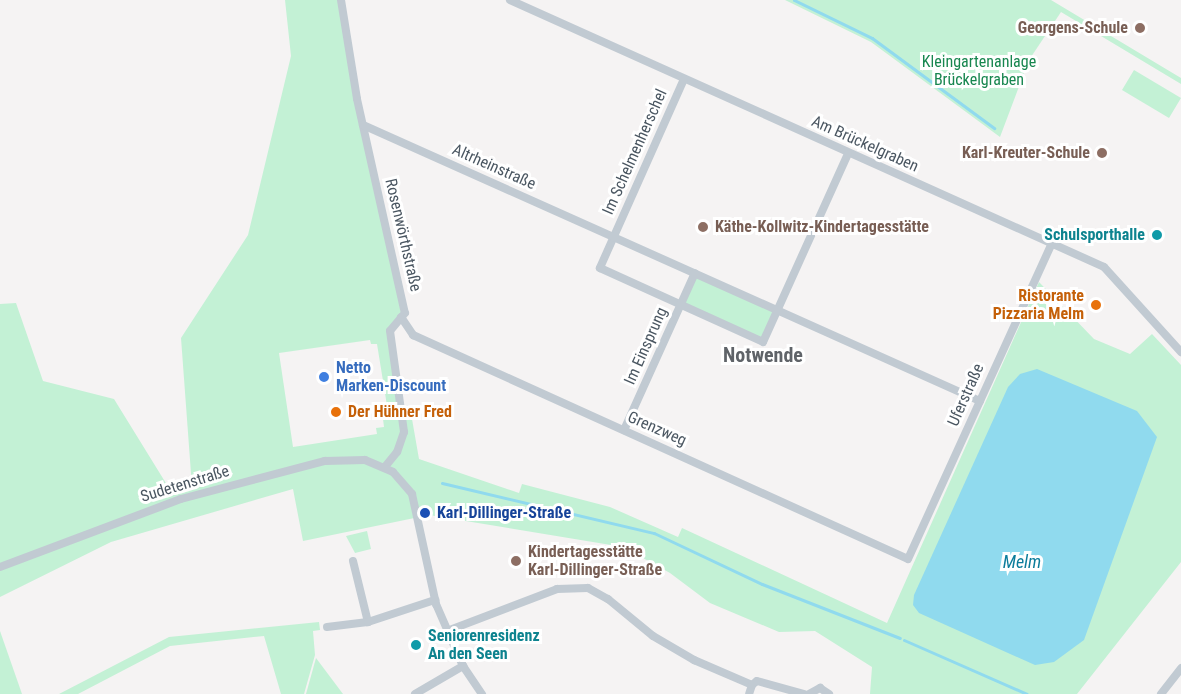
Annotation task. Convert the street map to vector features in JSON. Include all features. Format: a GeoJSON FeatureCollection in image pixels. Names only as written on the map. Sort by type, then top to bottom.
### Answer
{"type":"FeatureCollection","features":[{"type":"Feature","properties":{"kind":"street","name":"Rosenwörthstraße"},"geometry":{"type":"LineString","coordinates":[[341,0],[363,125],[405,313],[390,331],[404,432],[397,452],[385,467]]}},
{"type":"Feature","properties":{"kind":"street","name":"Am Brückelgraben"},"geometry":{"type":"LineString","coordinates":[[510,0],[848,154],[1104,267],[1181,352]]}},
{"type":"Feature","properties":{"kind":"street","name":"Im Schelmenherschel"},"geometry":{"type":"LineString","coordinates":[[614,237],[684,79]]}},
{"type":"Feature","properties":{"kind":"street","name":"Altrheinstraße"},"geometry":{"type":"LineString","coordinates":[[363,125],[980,401]]}},
{"type":"Feature","properties":{"kind":"street"},"geometry":{"type":"LineString","coordinates":[[614,237],[600,268],[763,342],[848,154]]}},
{"type":"Feature","properties":{"kind":"street","name":"Uferstraße"},"geometry":{"type":"LineString","coordinates":[[908,559],[1052,243]]}},
{"type":"Feature","properties":{"kind":"street","name":"Im Einsprung"},"geometry":{"type":"LineString","coordinates":[[624,430],[695,273]]}},
{"type":"Feature","properties":{"kind":"street","name":"Grenzweg"},"geometry":{"type":"LineString","coordinates":[[401,317],[413,335],[908,559]]}},
{"type":"Feature","properties":{"kind":"street","name":"Sudetenstraße"},"geometry":{"type":"LineString","coordinates":[[0,567],[171,502],[303,466],[346,458],[385,467]]}},
{"type":"Feature","properties":{"kind":"street"},"geometry":{"type":"LineString","coordinates":[[385,467],[404,481],[412,494],[435,600],[463,666],[482,694]]}},
{"type":"Feature","properties":{"kind":"street"},"geometry":{"type":"LineString","coordinates":[[353,561],[368,622]]}},
{"type":"Feature","properties":{"kind":"street"},"geometry":{"type":"LineString","coordinates":[[447,631],[557,589],[588,588],[608,599],[652,636],[751,690],[757,681],[804,694]]}},
{"type":"Feature","properties":{"kind":"street"},"geometry":{"type":"LineString","coordinates":[[327,627],[368,622],[435,600]]}},
{"type":"Feature","properties":{"kind":"street"},"geometry":{"type":"LineString","coordinates":[[415,694],[463,666]]}},
{"type":"Feature","properties":{"kind":"street"},"geometry":{"type":"LineString","coordinates":[[1161,694],[1181,668]]}},
{"type":"Feature","properties":{"kind":"street"},"geometry":{"type":"LineString","coordinates":[[809,694],[820,688],[829,694]]}},
{"type":"Feature","properties":{"kind":"green space"},"geometry":{"type":"Polygon","coordinates":[[[285,0],[338,0],[401,312],[387,330],[400,421],[412,419],[419,459],[519,493],[522,484],[610,507],[678,537],[682,528],[887,623],[1039,282],[1094,339],[1130,354],[1152,334],[1181,365],[1181,562],[1077,694],[870,694],[872,667],[815,631],[779,632],[710,603],[670,573],[623,547],[429,515],[303,541],[293,489],[111,542],[0,597],[0,304],[16,303],[43,381],[114,399],[172,493],[192,487],[181,338],[248,235],[291,56],[285,0]],[[370,340],[279,353],[293,447],[377,434],[376,428],[384,427],[383,419],[389,418],[377,344],[371,344],[370,340]]]}},
{"type":"Feature","properties":{"kind":"green space","name":"Kleingartenanlage Brückelgraben"},"geometry":{"type":"Polygon","coordinates":[[[785,0],[1051,0],[1181,78],[1181,84],[1061,12],[1029,60],[1000,137],[871,42],[785,0]]]}},
{"type":"Feature","properties":{"kind":"green space"},"geometry":{"type":"Polygon","coordinates":[[[1134,70],[1181,98],[1169,118],[1122,90],[1134,70]]]}},
{"type":"Feature","properties":{"kind":"green space"},"geometry":{"type":"Polygon","coordinates":[[[695,273],[778,310],[763,342],[681,305],[695,273]]]}},
{"type":"Feature","properties":{"kind":"green space"},"geometry":{"type":"Polygon","coordinates":[[[367,531],[371,549],[355,553],[346,536],[367,531]]]}},
{"type":"Feature","properties":{"kind":"green space"},"geometry":{"type":"Polygon","coordinates":[[[319,622],[320,630],[313,631],[315,655],[304,694],[281,694],[264,636],[170,646],[78,694],[59,694],[169,637],[319,622]]]}},
{"type":"Feature","properties":{"kind":"green space"},"geometry":{"type":"Polygon","coordinates":[[[0,631],[22,694],[0,694],[0,631]]]}},
{"type":"Feature","properties":{"kind":"green space"},"geometry":{"type":"Polygon","coordinates":[[[316,658],[343,694],[306,694],[316,658]]]}},
{"type":"Feature","properties":{"kind":"water","name":"Melm"},"geometry":{"type":"Polygon","coordinates":[[[1037,369],[1137,411],[1157,437],[1084,640],[1054,662],[1035,665],[919,613],[913,605],[914,595],[1008,387],[1020,374],[1037,369]]]}},
{"type":"Feature","properties":{"kind":"waterway"},"geometry":{"type":"LineString","coordinates":[[794,0],[872,38],[994,128]]}},
{"type":"Feature","properties":{"kind":"waterway"},"geometry":{"type":"LineString","coordinates":[[442,483],[654,533],[762,584],[900,638]]}},
{"type":"Feature","properties":{"kind":"waterway"},"geometry":{"type":"LineString","coordinates":[[904,640],[1027,694]]}},
{"type":"Feature","properties":{"kind":"place","name":"Georgens-Schule"},"geometry":{"type":"Point","coordinates":[1140,28]}},
{"type":"Feature","properties":{"kind":"place","name":"Karl-Kreuter-Schule"},"geometry":{"type":"Point","coordinates":[1102,153]}},
{"type":"Feature","properties":{"kind":"place","name":"Käthe-Kollwitz-Kindertagesstätte"},"geometry":{"type":"Point","coordinates":[703,227]}},
{"type":"Feature","properties":{"kind":"place","name":"Schulsporthalle"},"geometry":{"type":"Point","coordinates":[1157,235]}},
{"type":"Feature","properties":{"kind":"place","name":"Ristorante Pizzaria Melm"},"geometry":{"type":"Point","coordinates":[1096,305]}},
{"type":"Feature","properties":{"kind":"place","name":"Netto Marken-Discount"},"geometry":{"type":"Point","coordinates":[324,377]}},
{"type":"Feature","properties":{"kind":"place","name":"Der Hühner Fred"},"geometry":{"type":"Point","coordinates":[336,412]}},
{"type":"Feature","properties":{"kind":"place","name":"Karl-Dillinger-Straße"},"geometry":{"type":"Point","coordinates":[425,513]}},
{"type":"Feature","properties":{"kind":"place","name":"Kindertagesstätte Karl-Dillinger-Straße"},"geometry":{"type":"Point","coordinates":[516,561]}},
{"type":"Feature","properties":{"kind":"place","name":"Seniorenresidenz An den Seen"},"geometry":{"type":"Point","coordinates":[416,645]}},
{"type":"Feature","properties":{"kind":"district","name":"Notwende"},"geometry":{"type":"Point","coordinates":[763,355]}}]}
